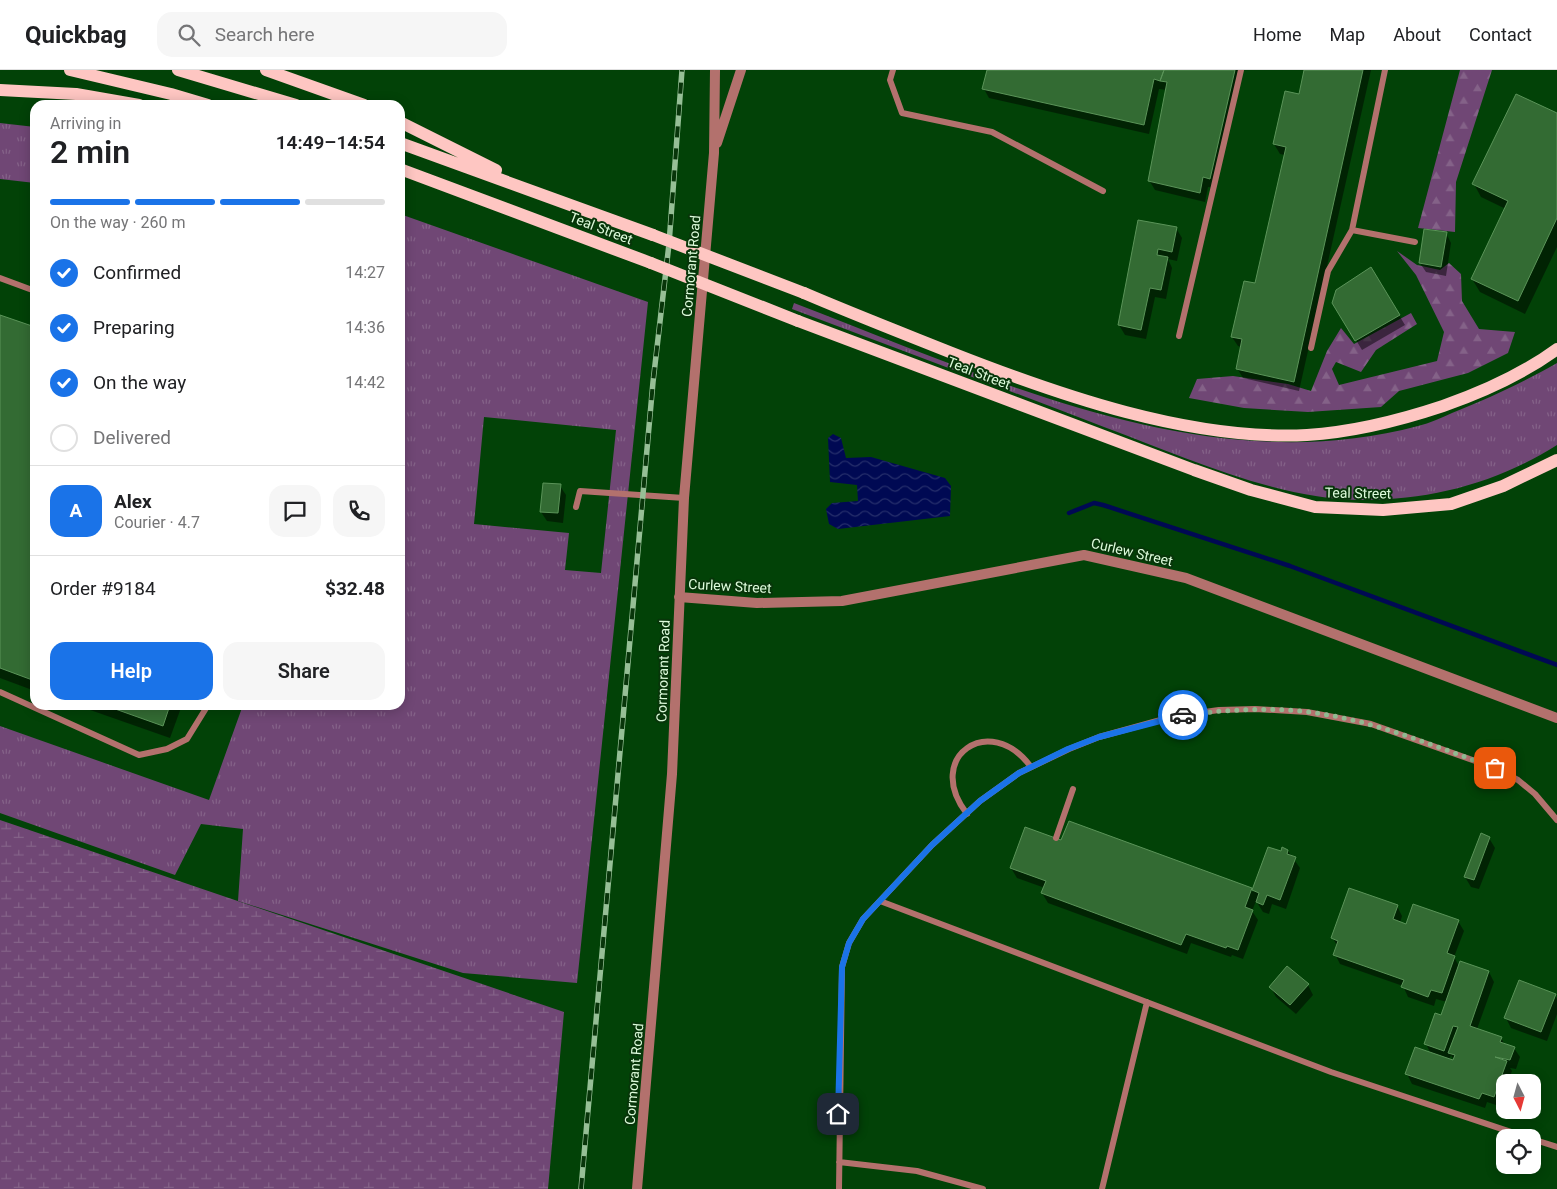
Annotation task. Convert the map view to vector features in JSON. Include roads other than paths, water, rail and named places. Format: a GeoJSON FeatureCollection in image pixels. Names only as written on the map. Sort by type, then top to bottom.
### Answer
{"type":"FeatureCollection","features":[{"type":"Feature","properties":{"kind":"main road"},"geometry":{"type":"LineString","coordinates":[[70,70],[191,100]]}},
{"type":"Feature","properties":{"kind":"main road"},"geometry":{"type":"LineString","coordinates":[[178,70],[279,100]]}},
{"type":"Feature","properties":{"kind":"main road"},"geometry":{"type":"LineString","coordinates":[[266,70],[350,100]]}},
{"type":"Feature","properties":{"kind":"main road"},"geometry":{"type":"LineString","coordinates":[[0,90],[76,94],[110,100]]}},
{"type":"Feature","properties":{"kind":"main road"},"geometry":{"type":"LineString","coordinates":[[405,124],[552,198]]}},
{"type":"Feature","properties":{"kind":"main road","name":"Teal Street"},"geometry":{"type":"LineString","coordinates":[[405,145],[654,235],[1036,385],[1153,418],[1242,432],[1279,435],[1328,433],[1374,427],[1405,419],[1472,396],[1536,364],[1557,349]]}},
{"type":"Feature","properties":{"kind":"main road","name":"Teal Street"},"geometry":{"type":"LineString","coordinates":[[405,171],[1194,470],[1251,490],[1315,507],[1383,510],[1452,504],[1504,486],[1557,460]]}},
{"type":"Feature","properties":{"kind":"street","name":"Cormorant Road"},"geometry":{"type":"LineString","coordinates":[[637,1189],[672,774],[684,498],[714,154],[715,70]]}},
{"type":"Feature","properties":{"kind":"street","name":"Cormorant Road"},"geometry":{"type":"LineString","coordinates":[[714,154],[740,70]]}},
{"type":"Feature","properties":{"kind":"street","name":"Curlew Street"},"geometry":{"type":"LineString","coordinates":[[679,597],[757,603],[842,601],[1084,555],[1186,578],[1557,718]]}},
{"type":"Feature","properties":{"kind":"lane"},"geometry":{"type":"LineString","coordinates":[[893,70],[890,80],[902,113],[992,132],[1103,191]]}},
{"type":"Feature","properties":{"kind":"lane"},"geometry":{"type":"LineString","coordinates":[[1179,336],[1241,70]]}},
{"type":"Feature","properties":{"kind":"lane"},"geometry":{"type":"LineString","coordinates":[[1311,348],[1328,271],[1352,230],[1385,70]]}},
{"type":"Feature","properties":{"kind":"lane"},"geometry":{"type":"LineString","coordinates":[[1352,230],[1415,242]]}},
{"type":"Feature","properties":{"kind":"lane"},"geometry":{"type":"LineString","coordinates":[[0,278],[30,289]]}},
{"type":"Feature","properties":{"kind":"lane"},"geometry":{"type":"LineString","coordinates":[[576,507],[580,491],[684,498]]}},
{"type":"Feature","properties":{"kind":"lane"},"geometry":{"type":"LineString","coordinates":[[0,692],[30,706]]}},
{"type":"Feature","properties":{"kind":"lane"},"geometry":{"type":"LineString","coordinates":[[839,1189],[842,967],[849,943],[863,919],[932,845],[988,796],[1031,767],[1099,737],[1174,716],[1255,709],[1307,712],[1371,724],[1495,768],[1518,780],[1530,789],[1557,820]]}},
{"type":"Feature","properties":{"kind":"lane"},"geometry":{"type":"LineString","coordinates":[[40,710],[140,755],[166,749],[187,739],[205,710]]}},
{"type":"Feature","properties":{"kind":"lane"},"geometry":{"type":"LineString","coordinates":[[966,814],[956,800],[951,780],[955,760],[972,746],[985,741],[1009,745],[1020,753],[1031,767]]}},
{"type":"Feature","properties":{"kind":"lane"},"geometry":{"type":"LineString","coordinates":[[1056,838],[1073,789]]}},
{"type":"Feature","properties":{"kind":"lane"},"geometry":{"type":"LineString","coordinates":[[880,901],[1330,1072],[1504,1129]]}},
{"type":"Feature","properties":{"kind":"lane"},"geometry":{"type":"LineString","coordinates":[[1102,1189],[1147,1002]]}},
{"type":"Feature","properties":{"kind":"lane"},"geometry":{"type":"LineString","coordinates":[[1541,1141],[1557,1147]]}},
{"type":"Feature","properties":{"kind":"lane"},"geometry":{"type":"LineString","coordinates":[[839,1162],[917,1171],[983,1189]]}},
{"type":"Feature","properties":{"kind":"water"},"geometry":{"type":"Polygon","coordinates":[[[833,434],[841,438],[846,458],[871,457],[945,478],[951,486],[950,516],[838,529],[829,524],[826,509],[832,503],[858,501],[857,485],[830,482],[828,438],[833,434]]]}},
{"type":"Feature","properties":{"kind":"waterway"},"geometry":{"type":"LineString","coordinates":[[1069,513],[1094,503],[1103,505],[1290,566],[1557,665]]}},
{"type":"Feature","properties":{"kind":"railway"},"geometry":{"type":"LineString","coordinates":[[581,1189],[653,382],[669,244],[682,70]]}}]}
